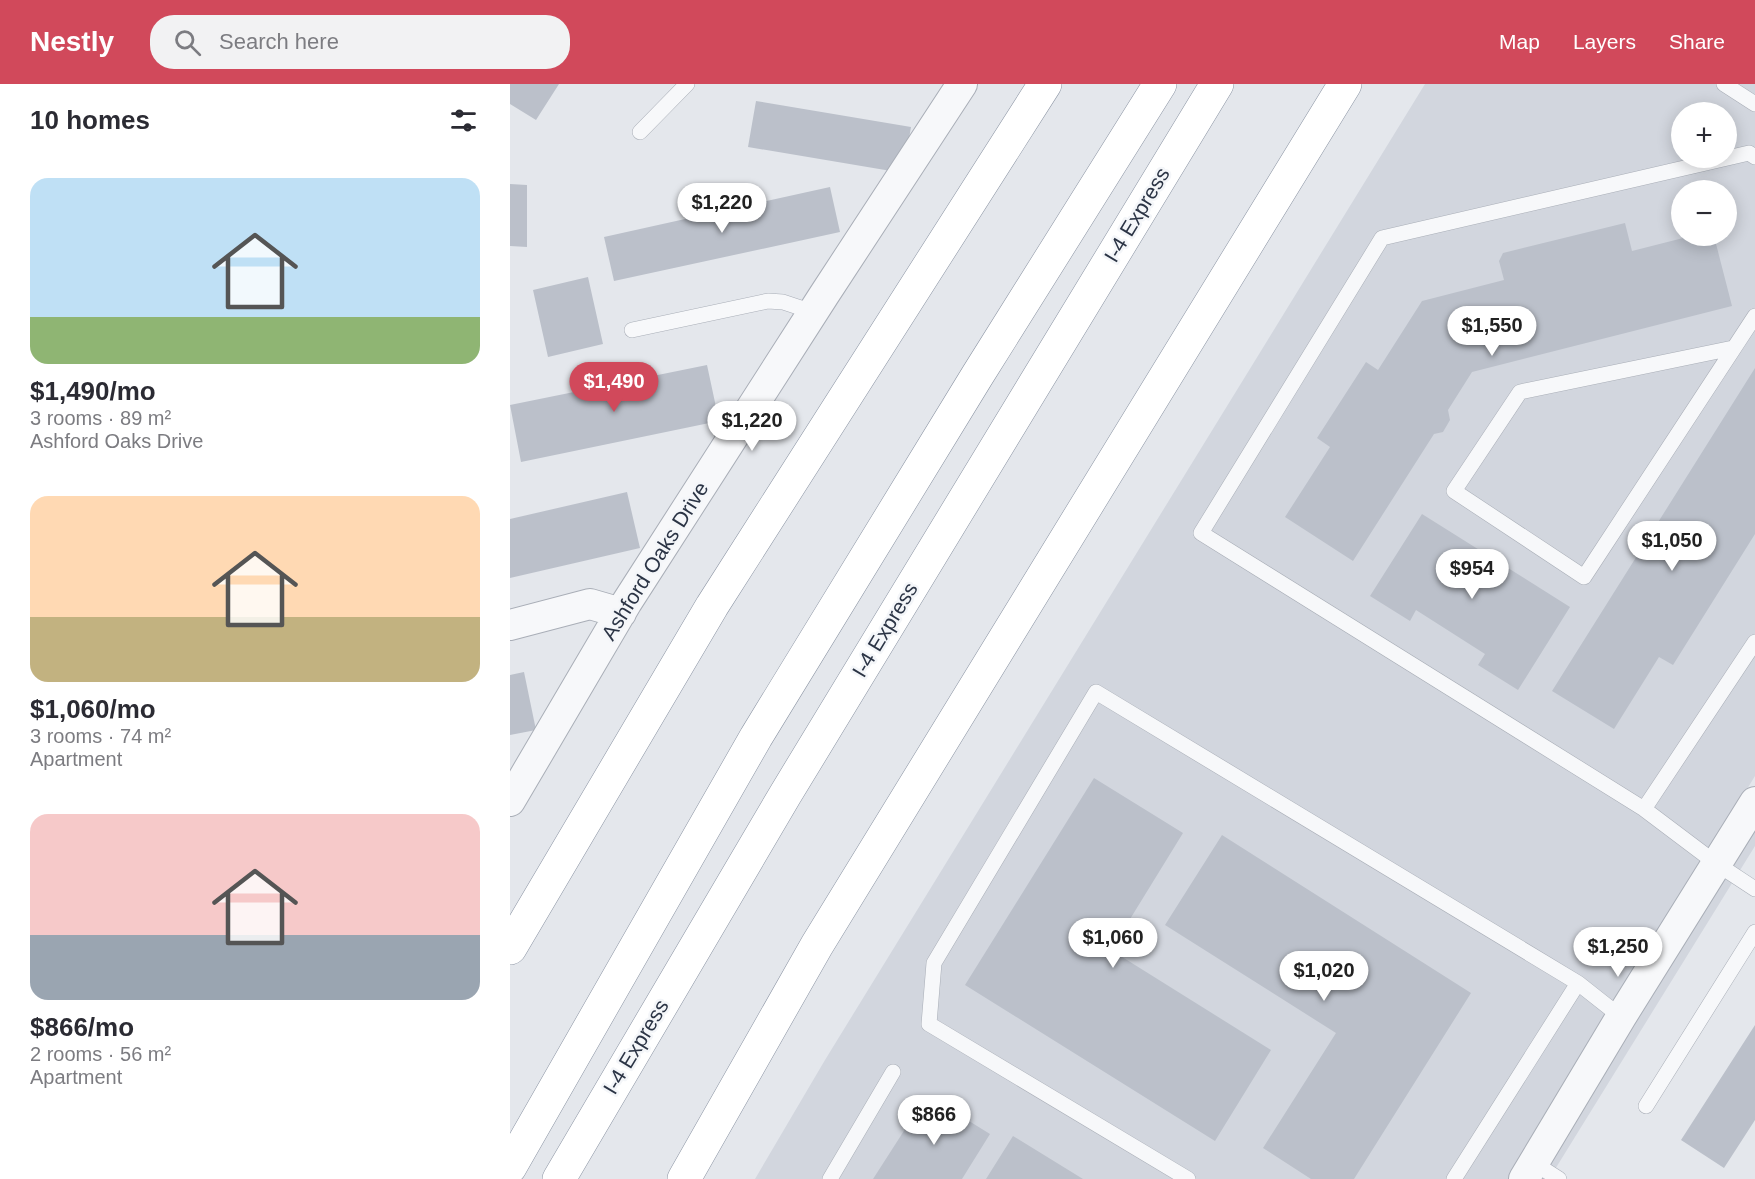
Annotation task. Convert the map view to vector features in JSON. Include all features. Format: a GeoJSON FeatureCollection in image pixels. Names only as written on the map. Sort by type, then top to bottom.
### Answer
{"type":"FeatureCollection","features":[{"type":"Feature","properties":{"kind":"highway"},"geometry":{"type":"LineString","coordinates":[[510,948],[712,606],[1045,84]]}},
{"type":"Feature","properties":{"kind":"highway"},"geometry":{"type":"LineString","coordinates":[[510,1167],[756,737],[977,376],[1160,84]]}},
{"type":"Feature","properties":{"kind":"highway","name":"I-4 Express"},"geometry":{"type":"LineString","coordinates":[[559,1179],[785,795],[1217,84]]}},
{"type":"Feature","properties":{"kind":"highway"},"geometry":{"type":"LineString","coordinates":[[684,1179],[817,945],[1345,84]]}},
{"type":"Feature","properties":{"kind":"street","name":"Ashford Oaks Drive"},"geometry":{"type":"LineString","coordinates":[[510,801],[621,613],[960,84]]}},
{"type":"Feature","properties":{"kind":"street"},"geometry":{"type":"LineString","coordinates":[[510,625],[590,604],[621,613]]}},
{"type":"Feature","properties":{"kind":"street"},"geometry":{"type":"LineString","coordinates":[[1529,1171],[1621,1017],[1755,802]]}},
{"type":"Feature","properties":{"kind":"lane"},"geometry":{"type":"LineString","coordinates":[[640,132],[687,84]]}},
{"type":"Feature","properties":{"kind":"lane"},"geometry":{"type":"LineString","coordinates":[[1724,84],[1755,104]]}},
{"type":"Feature","properties":{"kind":"lane"},"geometry":{"type":"LineString","coordinates":[[1755,157],[1749,153],[1382,238],[1202,533],[1644,809],[1717,864],[1755,889]]}},
{"type":"Feature","properties":{"kind":"lane"},"geometry":{"type":"LineString","coordinates":[[632,330],[768,301],[783,302],[813,312]]}},
{"type":"Feature","properties":{"kind":"lane"},"geometry":{"type":"LineString","coordinates":[[1733,348],[1520,392],[1454,491],[1584,578],[1755,316]]}},
{"type":"Feature","properties":{"kind":"lane"},"geometry":{"type":"LineString","coordinates":[[1644,809],[1755,642]]}},
{"type":"Feature","properties":{"kind":"lane"},"geometry":{"type":"LineString","coordinates":[[1188,1179],[929,1024],[934,963],[1096,692],[1578,983],[1621,1017]]}},
{"type":"Feature","properties":{"kind":"lane"},"geometry":{"type":"LineString","coordinates":[[1646,1106],[1755,932]]}},
{"type":"Feature","properties":{"kind":"lane"},"geometry":{"type":"LineString","coordinates":[[1454,1179],[1578,983]]}},
{"type":"Feature","properties":{"kind":"lane"},"geometry":{"type":"LineString","coordinates":[[830,1179],[893,1072]]}},
{"type":"Feature","properties":{"kind":"lane"},"geometry":{"type":"LineString","coordinates":[[1529,1171],[1559,1179]]}},
{"type":"Feature","properties":{"kind":"shaded area"},"geometry":{"type":"Polygon","coordinates":[[[1425,84],[1755,84],[1755,776],[1508,1179],[755,1179],[825,1060],[1425,84]]]}},
{"type":"Feature","properties":{"kind":"shaded area"},"geometry":{"type":"Polygon","coordinates":[[[1755,827],[1755,846],[1549,1179],[1540,1179],[1633,1024],[1755,827]]]}},
{"type":"Feature","properties":{"kind":"building"},"geometry":{"type":"Polygon","coordinates":[[[510,84],[559,84],[536,120],[510,104],[510,84]]]}},
{"type":"Feature","properties":{"kind":"building"},"geometry":{"type":"Polygon","coordinates":[[[756,101],[911,127],[903,173],[748,147],[756,101]]]}},
{"type":"Feature","properties":{"kind":"building"},"geometry":{"type":"Polygon","coordinates":[[[510,184],[527,185],[527,247],[510,246],[510,184]]]}},
{"type":"Feature","properties":{"kind":"building"},"geometry":{"type":"Polygon","coordinates":[[[830,187],[840,232],[614,281],[604,237],[830,187]]]}},
{"type":"Feature","properties":{"kind":"building"},"geometry":{"type":"Polygon","coordinates":[[[1625,223],[1632,251],[1671,241],[1671,246],[1717,246],[1732,306],[1472,372],[1448,410],[1450,420],[1443,432],[1434,434],[1353,561],[1285,517],[1330,447],[1317,438],[1366,362],[1378,370],[1422,301],[1504,280],[1499,261],[1503,253],[1625,223]]]}},
{"type":"Feature","properties":{"kind":"building"},"geometry":{"type":"Polygon","coordinates":[[[588,277],[603,344],[548,357],[533,290],[588,277]]]}},
{"type":"Feature","properties":{"kind":"building"},"geometry":{"type":"Polygon","coordinates":[[[707,365],[719,421],[521,462],[510,405],[707,365]]]}},
{"type":"Feature","properties":{"kind":"building"},"geometry":{"type":"Polygon","coordinates":[[[1755,368],[1755,534],[1673,665],[1659,657],[1614,729],[1552,691],[1755,368]]]}},
{"type":"Feature","properties":{"kind":"building"},"geometry":{"type":"Polygon","coordinates":[[[627,492],[640,548],[510,578],[510,519],[627,492]]]}},
{"type":"Feature","properties":{"kind":"building"},"geometry":{"type":"Polygon","coordinates":[[[1422,514],[1570,607],[1518,690],[1478,665],[1485,654],[1416,610],[1410,621],[1370,596],[1422,514]]]}},
{"type":"Feature","properties":{"kind":"building"},"geometry":{"type":"Polygon","coordinates":[[[524,672],[536,730],[510,735],[510,675],[524,672]]]}},
{"type":"Feature","properties":{"kind":"building"},"geometry":{"type":"Polygon","coordinates":[[[1094,778],[1183,833],[1111,950],[1271,1050],[1215,1141],[965,985],[1094,778]]]}},
{"type":"Feature","properties":{"kind":"building"},"geometry":{"type":"Polygon","coordinates":[[[1222,835],[1471,993],[1354,1179],[1311,1179],[1263,1148],[1336,1033],[1165,925],[1222,835]]]}},
{"type":"Feature","properties":{"kind":"building"},"geometry":{"type":"Polygon","coordinates":[[[1755,1025],[1755,1120],[1724,1168],[1681,1140],[1755,1025]]]}},
{"type":"Feature","properties":{"kind":"building"},"geometry":{"type":"Polygon","coordinates":[[[927,1095],[990,1134],[962,1179],[873,1179],[927,1095]]]}},
{"type":"Feature","properties":{"kind":"building"},"geometry":{"type":"Polygon","coordinates":[[[1013,1136],[1083,1179],[986,1179],[1013,1136]]]}}]}
